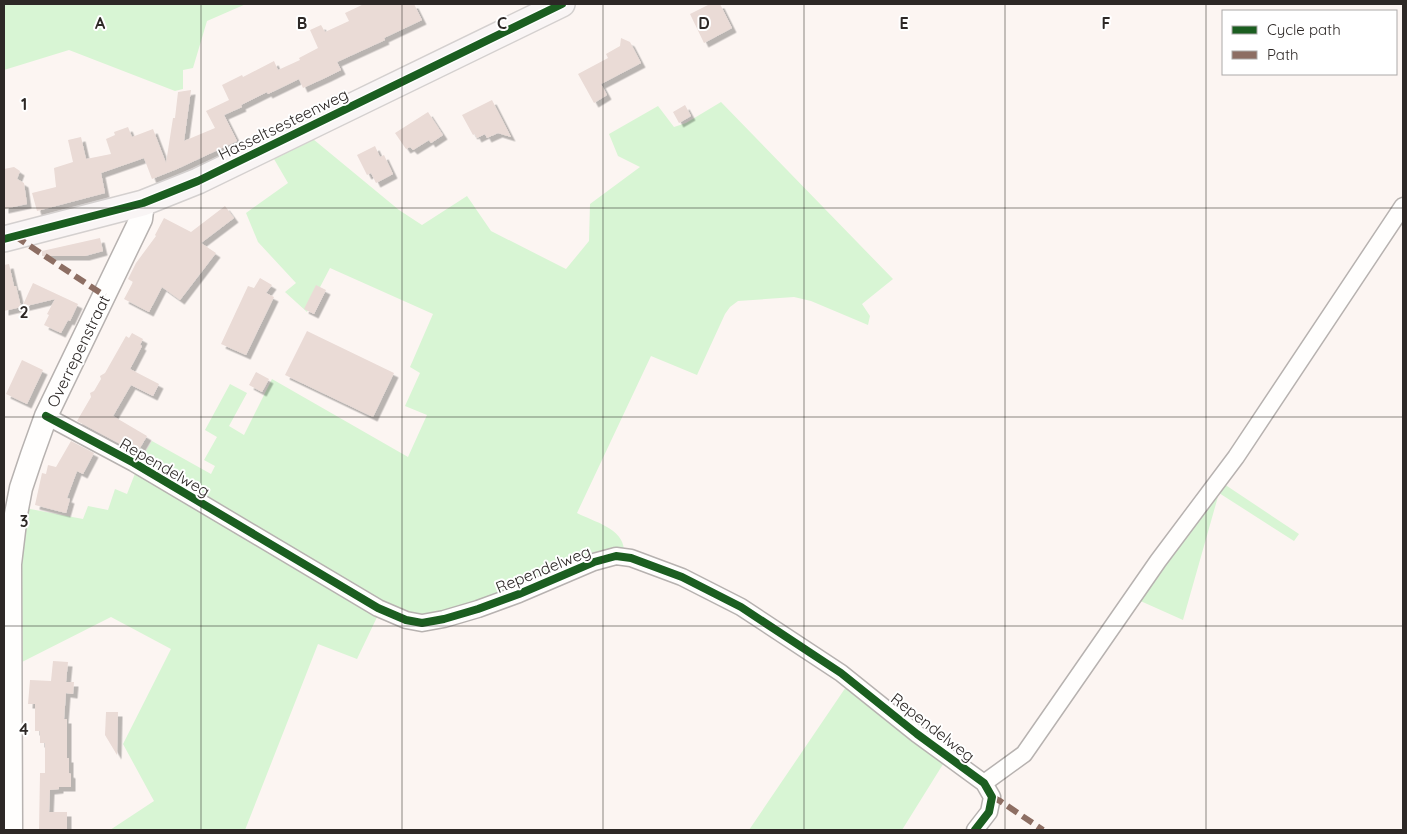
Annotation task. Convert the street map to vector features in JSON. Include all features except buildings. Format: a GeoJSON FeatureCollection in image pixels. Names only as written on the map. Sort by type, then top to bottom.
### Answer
{"type":"FeatureCollection","features":[{"type":"Feature","properties":{"kind":"main road","name":"Hasseltsesteenweg"},"geometry":{"type":"LineString","coordinates":[[4,239],[143,203],[198,181],[562,4]]}},
{"type":"Feature","properties":{"kind":"street","name":"Overrepenstraat"},"geometry":{"type":"LineString","coordinates":[[11,830],[10,564],[12,536],[22,488],[46,416],[141,219],[143,203]]}},
{"type":"Feature","properties":{"kind":"street"},"geometry":{"type":"LineString","coordinates":[[975,830],[989,812],[992,797],[984,783],[1024,754],[1158,561],[1236,457],[1403,206]]}},
{"type":"Feature","properties":{"kind":"street","name":"Rependelweg"},"geometry":{"type":"LineString","coordinates":[[46,416],[134,463],[378,608],[406,620],[422,623],[478,609],[594,562],[616,556],[631,558],[657,568],[741,607],[841,672],[917,734],[984,783]]}},
{"type":"Feature","properties":{"kind":"green space"},"geometry":{"type":"Polygon","coordinates":[[[4,4],[246,4],[207,21],[193,68],[183,70],[183,89],[175,91],[69,50],[4,70],[4,4]]]}},
{"type":"Feature","properties":{"kind":"green space"},"geometry":{"type":"Polygon","coordinates":[[[721,102],[893,279],[862,304],[870,316],[868,325],[811,301],[794,297],[738,301],[725,314],[697,375],[651,356],[577,513],[613,531],[619,536],[624,550],[481,601],[424,615],[395,610],[139,462],[152,441],[211,474],[215,466],[204,460],[217,437],[205,430],[230,384],[247,393],[229,426],[244,435],[272,379],[408,457],[427,415],[405,406],[420,373],[410,367],[433,314],[330,268],[307,312],[285,292],[296,283],[258,242],[246,213],[288,183],[274,159],[313,139],[399,210],[422,225],[467,196],[491,231],[566,269],[589,241],[590,204],[640,167],[618,156],[609,134],[658,106],[674,127],[686,123],[721,102]]]}},
{"type":"Feature","properties":{"kind":"green space"},"geometry":{"type":"Polygon","coordinates":[[[136,471],[379,613],[357,659],[318,644],[245,830],[110,830],[154,801],[123,744],[171,649],[111,617],[18,664],[20,566],[25,508],[83,519],[88,506],[108,510],[115,489],[127,494],[136,471]]]}},
{"type":"Feature","properties":{"kind":"green space"},"geometry":{"type":"Polygon","coordinates":[[[1221,482],[1299,534],[1294,541],[1219,493],[1183,620],[1136,599],[1221,482]]]}},
{"type":"Feature","properties":{"kind":"green space"},"geometry":{"type":"Polygon","coordinates":[[[848,684],[945,761],[902,830],[749,830],[848,684]]]}},
{"type":"Feature","properties":{"kind":"marked path"},"geometry":{"type":"LineString","coordinates":[[15,236],[105,296]]}},
{"type":"Feature","properties":{"kind":"marked path"},"geometry":{"type":"LineString","coordinates":[[992,797],[1043,830]]}},
{"type":"Feature","properties":{"kind":"cycle path"},"geometry":{"type":"LineString","coordinates":[[4,239],[143,203],[198,181],[562,4]]}},
{"type":"Feature","properties":{"kind":"cycle path"},"geometry":{"type":"LineString","coordinates":[[46,416],[134,463],[378,608],[406,620],[422,623],[478,609],[594,562],[616,556],[631,558],[682,577],[741,607],[841,673],[917,734],[984,783],[992,797],[989,812],[975,830]]}}]}
